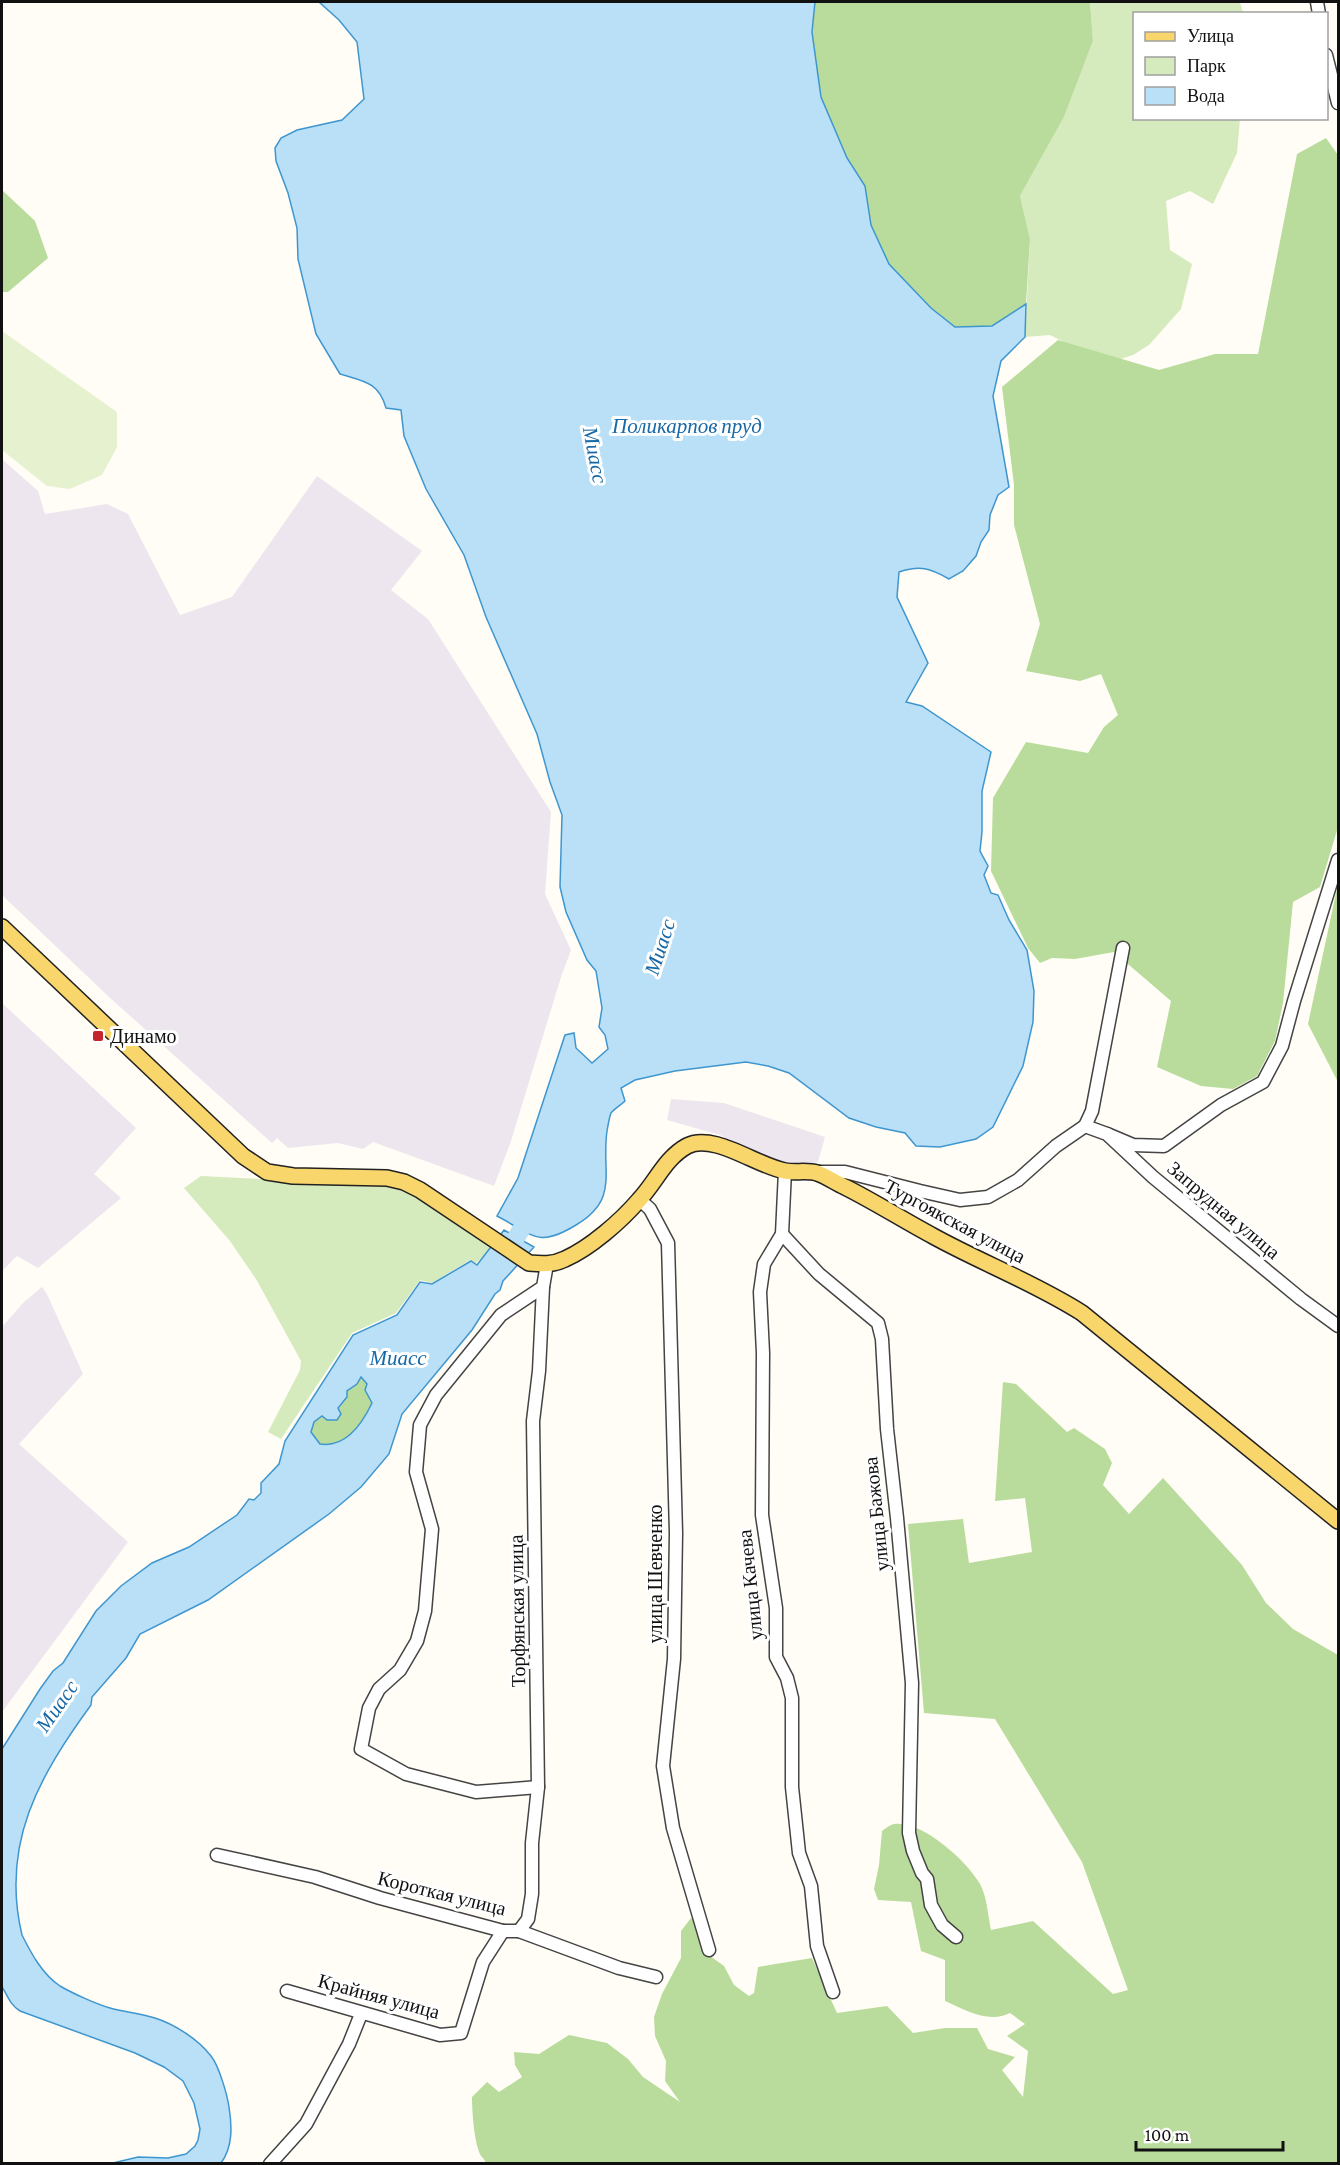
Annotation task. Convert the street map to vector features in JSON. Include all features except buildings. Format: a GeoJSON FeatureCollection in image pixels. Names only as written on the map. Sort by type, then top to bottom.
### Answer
{"type":"FeatureCollection","features":[{"type":"Feature","properties":{"kind":"main road","name":"Тургоякская улица"},"geometry":{"type":"LineString","coordinates":[[2,927],[243,1156],[267,1172],[293,1176],[387,1178],[404,1182],[420,1190],[529,1263],[548,1264],[565,1259],[592,1242],[617,1222],[640,1200],[673,1155],[689,1144],[705,1142],[724,1146],[750,1160],[785,1171],[815,1172],[881,1205],[933,1236],[1057,1297],[1082,1313],[1338,1521]]}},
{"type":"Feature","properties":{"kind":"street"},"geometry":{"type":"LineString","coordinates":[[1328,63],[1338,103]]}},
{"type":"Feature","properties":{"kind":"street"},"geometry":{"type":"LineString","coordinates":[[1107,1134],[1133,1145],[1164,1146],[1221,1105],[1263,1082],[1282,1046],[1338,860]]}},
{"type":"Feature","properties":{"kind":"street"},"geometry":{"type":"LineString","coordinates":[[815,1172],[845,1172],[960,1200],[988,1197],[1018,1180],[1056,1146],[1085,1126],[1092,1111],[1123,948]]}},
{"type":"Feature","properties":{"kind":"street","name":"Запрудная улица"},"geometry":{"type":"LineString","coordinates":[[1085,1126],[1107,1134],[1153,1177],[1301,1299],[1338,1326]]}},
{"type":"Feature","properties":{"kind":"street","name":"улица Качева"},"geometry":{"type":"LineString","coordinates":[[785,1171],[782,1234],[764,1264],[760,1292],[763,1353],[762,1515],[776,1608],[776,1657],[787,1678],[792,1698],[792,1787],[799,1853],[812,1886],[817,1946],[833,1992]]}},
{"type":"Feature","properties":{"kind":"street","name":"улица Шевченко"},"geometry":{"type":"LineString","coordinates":[[640,1200],[650,1209],[668,1243],[676,1533],[674,1659],[663,1766],[673,1828],[709,1950]]}},
{"type":"Feature","properties":{"kind":"street","name":"улица Бажова"},"geometry":{"type":"LineString","coordinates":[[782,1234],[819,1274],[878,1323],[882,1339],[887,1429],[912,1683],[909,1833],[912,1851],[927,1879],[930,1905],[942,1924],[956,1937]]}},
{"type":"Feature","properties":{"kind":"street","name":"Торфянская улица"},"geometry":{"type":"LineString","coordinates":[[519,1931],[528,1919],[532,1894],[532,1843],[538,1787],[533,1421],[539,1371],[543,1287],[548,1264]]}},
{"type":"Feature","properties":{"kind":"street"},"geometry":{"type":"LineString","coordinates":[[538,1787],[476,1792],[406,1774],[361,1749],[369,1708],[379,1689],[400,1670],[417,1641],[425,1611],[432,1529],[416,1472],[420,1425],[436,1395],[501,1315],[543,1287]]}},
{"type":"Feature","properties":{"kind":"street","name":"Короткая улица"},"geometry":{"type":"LineString","coordinates":[[217,1855],[315,1877],[380,1899],[503,1931],[519,1931],[619,1968],[656,1977]]}},
{"type":"Feature","properties":{"kind":"street","name":"Крайняя улица"},"geometry":{"type":"LineString","coordinates":[[287,1991],[362,2014],[440,2034],[461,2033],[483,1962],[503,1931]]}},
{"type":"Feature","properties":{"kind":"street"},"geometry":{"type":"LineString","coordinates":[[270,2163],[306,2124],[349,2044],[362,2014]]}},
{"type":"Feature","properties":{"kind":"shaded area"},"geometry":{"type":"Polygon","coordinates":[[[2,459],[38,491],[45,514],[107,504],[128,514],[180,615],[232,597],[317,476],[422,551],[391,590],[428,619],[551,812],[545,894],[571,950],[511,1141],[494,1186],[373,1142],[363,1149],[338,1143],[288,1148],[277,1138],[272,1143],[109,997],[2,895],[2,459]]]}},
{"type":"Feature","properties":{"kind":"shaded area"},"geometry":{"type":"Polygon","coordinates":[[[2,1003],[136,1128],[94,1174],[121,1198],[38,1268],[17,1256],[2,1271],[2,1003]]]}},
{"type":"Feature","properties":{"kind":"shaded area"},"geometry":{"type":"Polygon","coordinates":[[[671,1099],[724,1103],[825,1137],[818,1162],[787,1167],[762,1158],[720,1135],[667,1120],[671,1099]]]}},
{"type":"Feature","properties":{"kind":"shaded area"},"geometry":{"type":"Polygon","coordinates":[[[42,1287],[83,1374],[19,1444],[128,1542],[2,1712],[2,1327],[24,1302],[42,1287]]]}},
{"type":"Feature","properties":{"kind":"green space"},"geometry":{"type":"Polygon","coordinates":[[[815,2],[1090,2],[1093,41],[1064,117],[1020,196],[1030,239],[1026,304],[992,326],[955,327],[931,308],[889,264],[871,225],[865,186],[847,158],[821,97],[812,32],[815,2]]]}},
{"type":"Feature","properties":{"kind":"green space"},"geometry":{"type":"Polygon","coordinates":[[[1090,2],[1240,2],[1243,12],[1133,12],[1133,120],[1240,120],[1237,153],[1213,204],[1190,191],[1166,201],[1170,250],[1192,264],[1181,309],[1149,345],[1133,355],[1117,360],[1084,352],[1050,335],[1025,337],[1030,239],[1020,196],[1064,117],[1093,41],[1090,2]]]}},
{"type":"Feature","properties":{"kind":"green space"},"geometry":{"type":"Polygon","coordinates":[[[1326,138],[1338,155],[1338,827],[1320,887],[1293,902],[1283,1003],[1275,1041],[1257,1076],[1233,1089],[1201,1086],[1157,1067],[1171,1001],[1114,952],[1075,959],[1052,958],[1040,963],[1028,948],[991,871],[993,798],[1026,742],[1088,753],[1104,727],[1118,715],[1101,674],[1080,681],[1026,671],[1040,624],[1014,525],[1014,485],[1002,387],[1058,340],[1159,370],[1215,354],[1258,354],[1297,154],[1326,138]]]}},
{"type":"Feature","properties":{"kind":"green space"},"geometry":{"type":"Polygon","coordinates":[[[2,190],[35,221],[48,258],[8,292],[2,292],[2,190]]]}},
{"type":"Feature","properties":{"kind":"green space"},"geometry":{"type":"Polygon","coordinates":[[[2,331],[117,412],[117,447],[102,475],[70,489],[47,486],[2,450],[2,331]]]}},
{"type":"Feature","properties":{"kind":"green space"},"geometry":{"type":"Polygon","coordinates":[[[1338,884],[1338,1082],[1308,1024],[1338,884]]]}},
{"type":"Feature","properties":{"kind":"green space"},"geometry":{"type":"Polygon","coordinates":[[[201,1176],[400,1186],[493,1248],[476,1263],[470,1260],[432,1283],[420,1280],[396,1313],[352,1333],[281,1439],[268,1432],[300,1370],[301,1361],[256,1279],[230,1241],[184,1188],[201,1176]]]}},
{"type":"Feature","properties":{"kind":"green space"},"geometry":{"type":"Polygon","coordinates":[[[360,1376],[367,1384],[365,1390],[372,1403],[368,1411],[358,1426],[345,1438],[338,1442],[320,1444],[311,1432],[314,1422],[344,1401],[347,1391],[357,1384],[360,1376]]]}},
{"type":"Feature","properties":{"kind":"green space"},"geometry":{"type":"Polygon","coordinates":[[[1003,1382],[1016,1384],[1067,1432],[1074,1428],[1105,1449],[1112,1463],[1103,1485],[1129,1514],[1163,1478],[1242,1565],[1266,1603],[1293,1629],[1338,1655],[1338,2163],[486,2163],[477,2144],[472,2097],[487,2082],[499,2092],[522,2077],[515,2065],[514,2052],[539,2054],[569,2035],[607,2043],[628,2059],[643,2077],[680,2102],[665,2081],[666,2061],[655,2036],[654,2017],[662,1994],[681,1958],[681,1931],[691,1918],[699,1925],[706,1953],[724,1966],[734,1985],[749,1996],[754,1993],[758,1967],[812,1958],[837,2013],[887,2006],[913,2033],[945,2028],[977,2028],[988,2049],[1015,2057],[1002,2070],[1023,2097],[1028,2051],[1007,2036],[1025,2024],[1010,2013],[994,2017],[985,2016],[969,2012],[945,2001],[945,1960],[921,1951],[911,1902],[878,1900],[874,1889],[882,1831],[894,1824],[905,1824],[930,1835],[965,1864],[982,1889],[991,1930],[1033,1921],[1113,1994],[1128,1990],[1082,1862],[995,1719],[924,1713],[908,1524],[963,1519],[969,1563],[1032,1552],[1025,1498],[995,1501],[1003,1382]]]}},
{"type":"Feature","properties":{"kind":"water","name":"Поликарпов пруд"},"geometry":{"type":"Polygon","coordinates":[[[319,2],[815,2],[812,32],[821,97],[847,158],[865,186],[871,225],[889,264],[931,308],[955,327],[992,326],[1026,304],[1025,337],[1001,361],[993,396],[1009,487],[998,495],[990,515],[989,530],[976,556],[963,571],[949,579],[925,569],[899,572],[897,597],[928,663],[906,702],[922,706],[991,752],[982,791],[980,851],[988,866],[984,875],[991,893],[998,895],[1009,920],[1027,950],[1034,991],[1033,1022],[1023,1066],[993,1127],[976,1139],[940,1147],[916,1146],[905,1133],[849,1118],[789,1073],[768,1066],[746,1062],[675,1071],[635,1080],[621,1088],[625,1101],[611,1113],[607,1131],[604,1195],[590,1215],[563,1232],[543,1237],[527,1233],[497,1216],[518,1178],[565,1035],[574,1033],[576,1048],[592,1063],[608,1049],[605,1035],[599,1027],[602,1008],[596,971],[587,960],[566,912],[560,887],[562,815],[537,734],[486,617],[464,555],[426,489],[404,436],[401,410],[386,408],[379,393],[369,384],[340,374],[316,334],[298,259],[297,228],[288,193],[276,161],[275,148],[281,138],[297,130],[342,120],[364,99],[357,42],[339,20],[319,2]]]}},
{"type":"Feature","properties":{"kind":"water","name":"Миасс"},"geometry":{"type":"Polygon","coordinates":[[[504,1230],[534,1247],[503,1281],[500,1290],[495,1294],[472,1330],[402,1414],[389,1454],[361,1487],[329,1514],[208,1600],[140,1634],[126,1658],[92,1697],[91,1705],[56,1758],[29,1812],[16,1870],[17,1902],[22,1935],[38,1963],[60,1986],[77,1995],[110,2008],[155,2018],[185,2033],[211,2056],[220,2073],[226,2095],[231,2136],[228,2150],[221,2163],[113,2163],[138,2157],[168,2158],[186,2154],[195,2146],[200,2129],[194,2103],[183,2081],[164,2067],[135,2053],[20,2011],[11,2003],[2,1987],[2,1749],[40,1689],[53,1671],[63,1663],[96,1611],[121,1586],[152,1563],[189,1547],[237,1515],[249,1499],[254,1500],[261,1493],[261,1483],[279,1464],[285,1441],[353,1335],[397,1315],[420,1282],[432,1284],[471,1261],[477,1265],[504,1230]],[[361,1377],[357,1384],[347,1391],[347,1397],[338,1408],[341,1414],[337,1420],[327,1420],[322,1416],[314,1422],[311,1432],[320,1444],[338,1442],[358,1426],[372,1403],[365,1390],[367,1384],[361,1377]]]}},
{"type":"Feature","properties":{"kind":"waterway","name":"Миасс"},"geometry":{"type":"LineString","coordinates":[[504,1257],[534,1209]]}},
{"type":"Feature","properties":{"kind":"place","name":"Динамо"},"geometry":{"type":"Point","coordinates":[98,1036]}}]}
